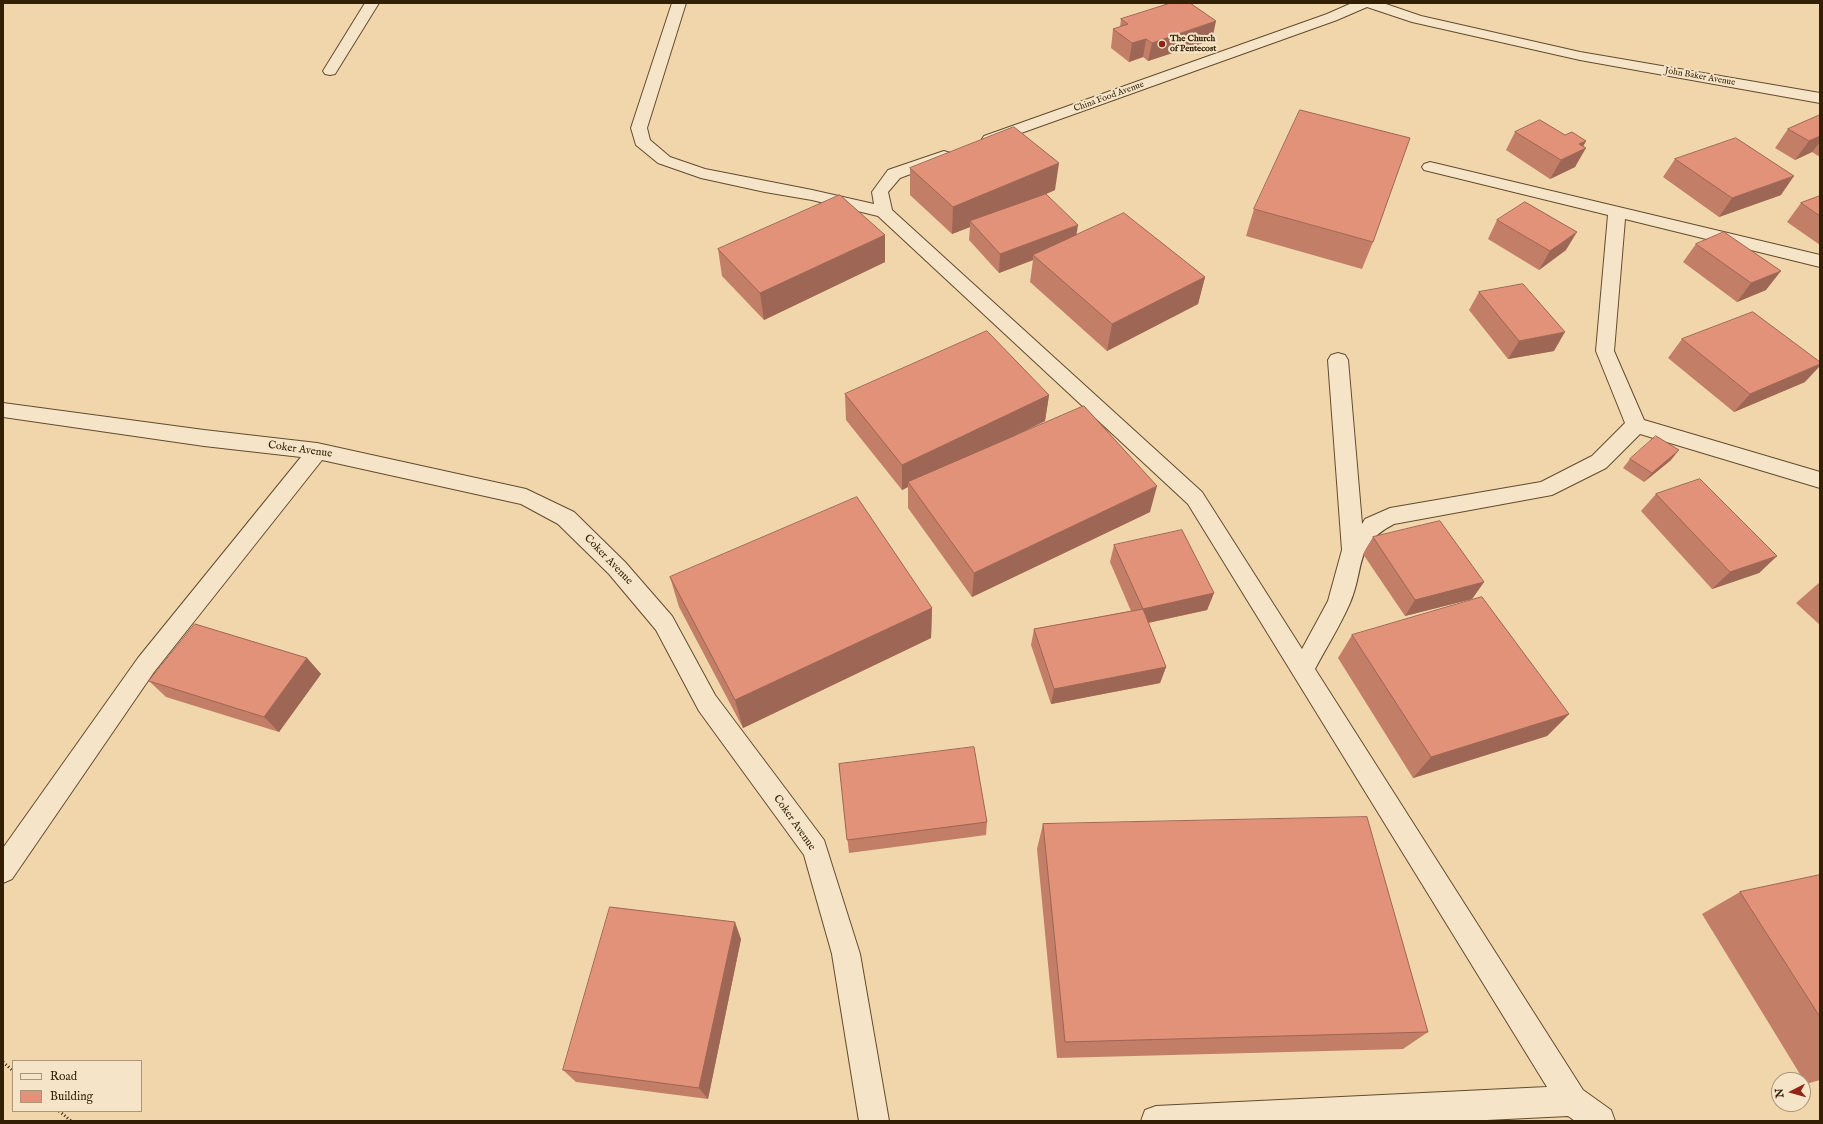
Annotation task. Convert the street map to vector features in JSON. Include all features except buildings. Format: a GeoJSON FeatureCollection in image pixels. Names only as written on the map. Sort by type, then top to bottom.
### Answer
{"type":"FeatureCollection","features":[{"type":"Feature","properties":{"kind":"street"},"geometry":{"type":"LineString","coordinates":[[330,71],[372,3]]}},
{"type":"Feature","properties":{"kind":"street"},"geometry":{"type":"LineString","coordinates":[[679,3],[639,128],[642,142],[664,160],[701,173],[765,187],[812,195],[884,212],[1195,498],[1572,1101],[1600,1121]]}},
{"type":"Feature","properties":{"kind":"street","name":"China Food Avenue"},"geometry":{"type":"LineString","coordinates":[[976,144],[1332,17],[1364,3]]}},
{"type":"Feature","properties":{"kind":"street","name":"John Baker Avenue"},"geometry":{"type":"LineString","coordinates":[[1369,3],[1417,19],[1580,56],[1820,98]]}},
{"type":"Feature","properties":{"kind":"street"},"geometry":{"type":"LineString","coordinates":[[884,212],[880,192],[894,174],[961,150]]}},
{"type":"Feature","properties":{"kind":"street"},"geometry":{"type":"LineString","coordinates":[[1430,167],[1820,261]]}},
{"type":"Feature","properties":{"kind":"street"},"geometry":{"type":"LineString","coordinates":[[1617,212],[1605,351],[1636,425]]}},
{"type":"Feature","properties":{"kind":"street"},"geometry":{"type":"LineString","coordinates":[[1302,671],[1340,602],[1353,550],[1338,360]]}},
{"type":"Feature","properties":{"kind":"street","name":"Coker Avenue"},"geometry":{"type":"LineString","coordinates":[[3,410],[204,438],[317,451],[526,497],[566,518],[617,568],[664,623],[707,703],[815,850],[846,954],[874,1121]]}},
{"type":"Feature","properties":{"kind":"street"},"geometry":{"type":"LineString","coordinates":[[1636,425],[1820,480]]}},
{"type":"Feature","properties":{"kind":"street"},"geometry":{"type":"LineString","coordinates":[[1353,550],[1373,525],[1390,516],[1545,489],[1599,462],[1636,425]]}},
{"type":"Feature","properties":{"kind":"street"},"geometry":{"type":"LineString","coordinates":[[3,870],[146,665],[317,451]]}},
{"type":"Feature","properties":{"kind":"street"},"geometry":{"type":"LineString","coordinates":[[1156,1121],[1572,1101]]}},
{"type":"Feature","properties":{"kind":"path"},"geometry":{"type":"LineString","coordinates":[[3,1062],[12,1070]]}},
{"type":"Feature","properties":{"kind":"path"},"geometry":{"type":"LineString","coordinates":[[60,1112],[71,1121]]}},
{"type":"Feature","properties":{"kind":"place","name":"The Church of Pentecost"},"geometry":{"type":"Point","coordinates":[1162,44]}}]}
